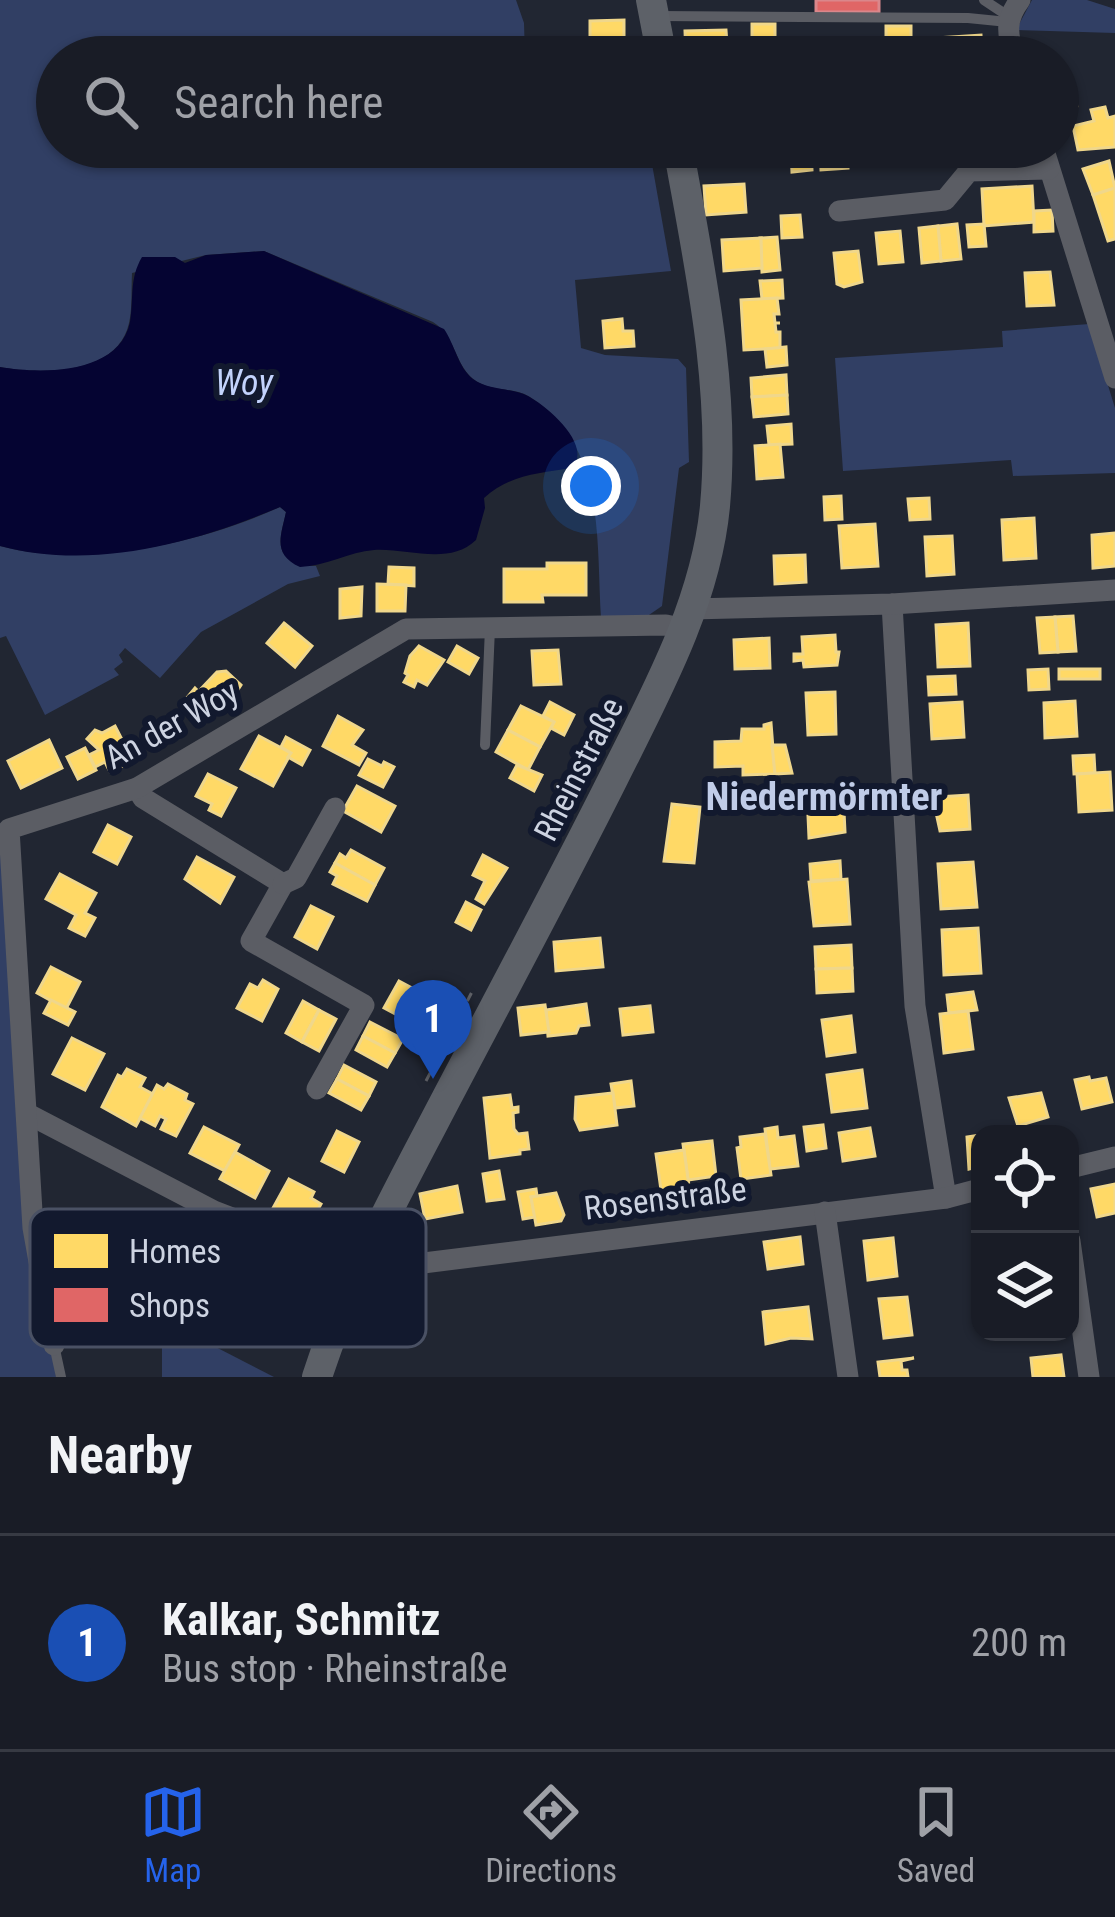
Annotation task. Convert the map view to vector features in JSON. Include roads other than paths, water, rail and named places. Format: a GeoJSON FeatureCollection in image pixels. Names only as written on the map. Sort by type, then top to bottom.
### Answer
{"type":"FeatureCollection","features":[{"type":"Feature","properties":{"kind":"main road","name":"Rheinstraße"},"geometry":{"type":"LineString","coordinates":[[389,1209],[574,857],[688,619],[715,510],[717,438],[702,283],[682,168]]}},
{"type":"Feature","properties":{"kind":"main road","name":"Rheinstraße"},"geometry":{"type":"LineString","coordinates":[[317,1377],[328,1347]]}},
{"type":"Feature","properties":{"kind":"street"},"geometry":{"type":"LineString","coordinates":[[839,212],[945,200],[969,172],[991,168]]}},
{"type":"Feature","properties":{"kind":"street"},"geometry":{"type":"LineString","coordinates":[[1049,168],[1115,379]]}},
{"type":"Feature","properties":{"kind":"street","name":"An der Woy"},"geometry":{"type":"LineString","coordinates":[[32,1209],[4,829],[136,788],[391,635],[418,627],[666,625],[688,619],[1115,590]]}},
{"type":"Feature","properties":{"kind":"street"},"geometry":{"type":"LineString","coordinates":[[892,604],[915,1006],[946,1198]]}},
{"type":"Feature","properties":{"kind":"street"},"geometry":{"type":"LineString","coordinates":[[136,788],[143,798],[283,884]]}},
{"type":"Feature","properties":{"kind":"street"},"geometry":{"type":"LineString","coordinates":[[317,1089],[364,1005],[251,941],[283,884],[296,878],[335,808]]}},
{"type":"Feature","properties":{"kind":"street"},"geometry":{"type":"LineString","coordinates":[[28,1114],[210,1209]]}},
{"type":"Feature","properties":{"kind":"street"},"geometry":{"type":"LineString","coordinates":[[1079,1166],[1115,1157]]}},
{"type":"Feature","properties":{"kind":"street","name":"Rosenstraße"},"geometry":{"type":"LineString","coordinates":[[426,1264],[971,1191]]}},
{"type":"Feature","properties":{"kind":"street"},"geometry":{"type":"LineString","coordinates":[[825,1212],[848,1377]]}},
{"type":"Feature","properties":{"kind":"street"},"geometry":{"type":"LineString","coordinates":[[1079,1305],[1089,1377]]}},
{"type":"Feature","properties":{"kind":"lane"},"geometry":{"type":"LineString","coordinates":[[984,0],[1012,13]]}},
{"type":"Feature","properties":{"kind":"lane"},"geometry":{"type":"LineString","coordinates":[[653,8],[968,18],[1012,13]]}},
{"type":"Feature","properties":{"kind":"lane"},"geometry":{"type":"LineString","coordinates":[[485,745],[490,626]]}},
{"type":"Feature","properties":{"kind":"lane","name":"An der Woy"},"geometry":{"type":"LineString","coordinates":[[54,1347],[62,1377]]}},
{"type":"Feature","properties":{"kind":"water","name":"Woy"},"geometry":{"type":"Polygon","coordinates":[[[264,251],[444,329],[473,379],[528,396],[556,418],[577,449],[572,468],[525,476],[494,490],[484,498],[476,540],[441,554],[374,550],[300,567],[282,550],[286,512],[280,507],[214,532],[143,549],[71,556],[0,546],[0,367],[56,370],[111,352],[130,322],[142,257],[175,257],[185,263],[206,255],[264,251]]]}},
{"type":"Feature","properties":{"kind":"place","name":"Kalkar, Schmitz"},"geometry":{"type":"Point","coordinates":[433,1079]}},
{"type":"Feature","properties":{"kind":"district","name":"Niedermörmter"},"geometry":{"type":"Point","coordinates":[824,796]}}]}
